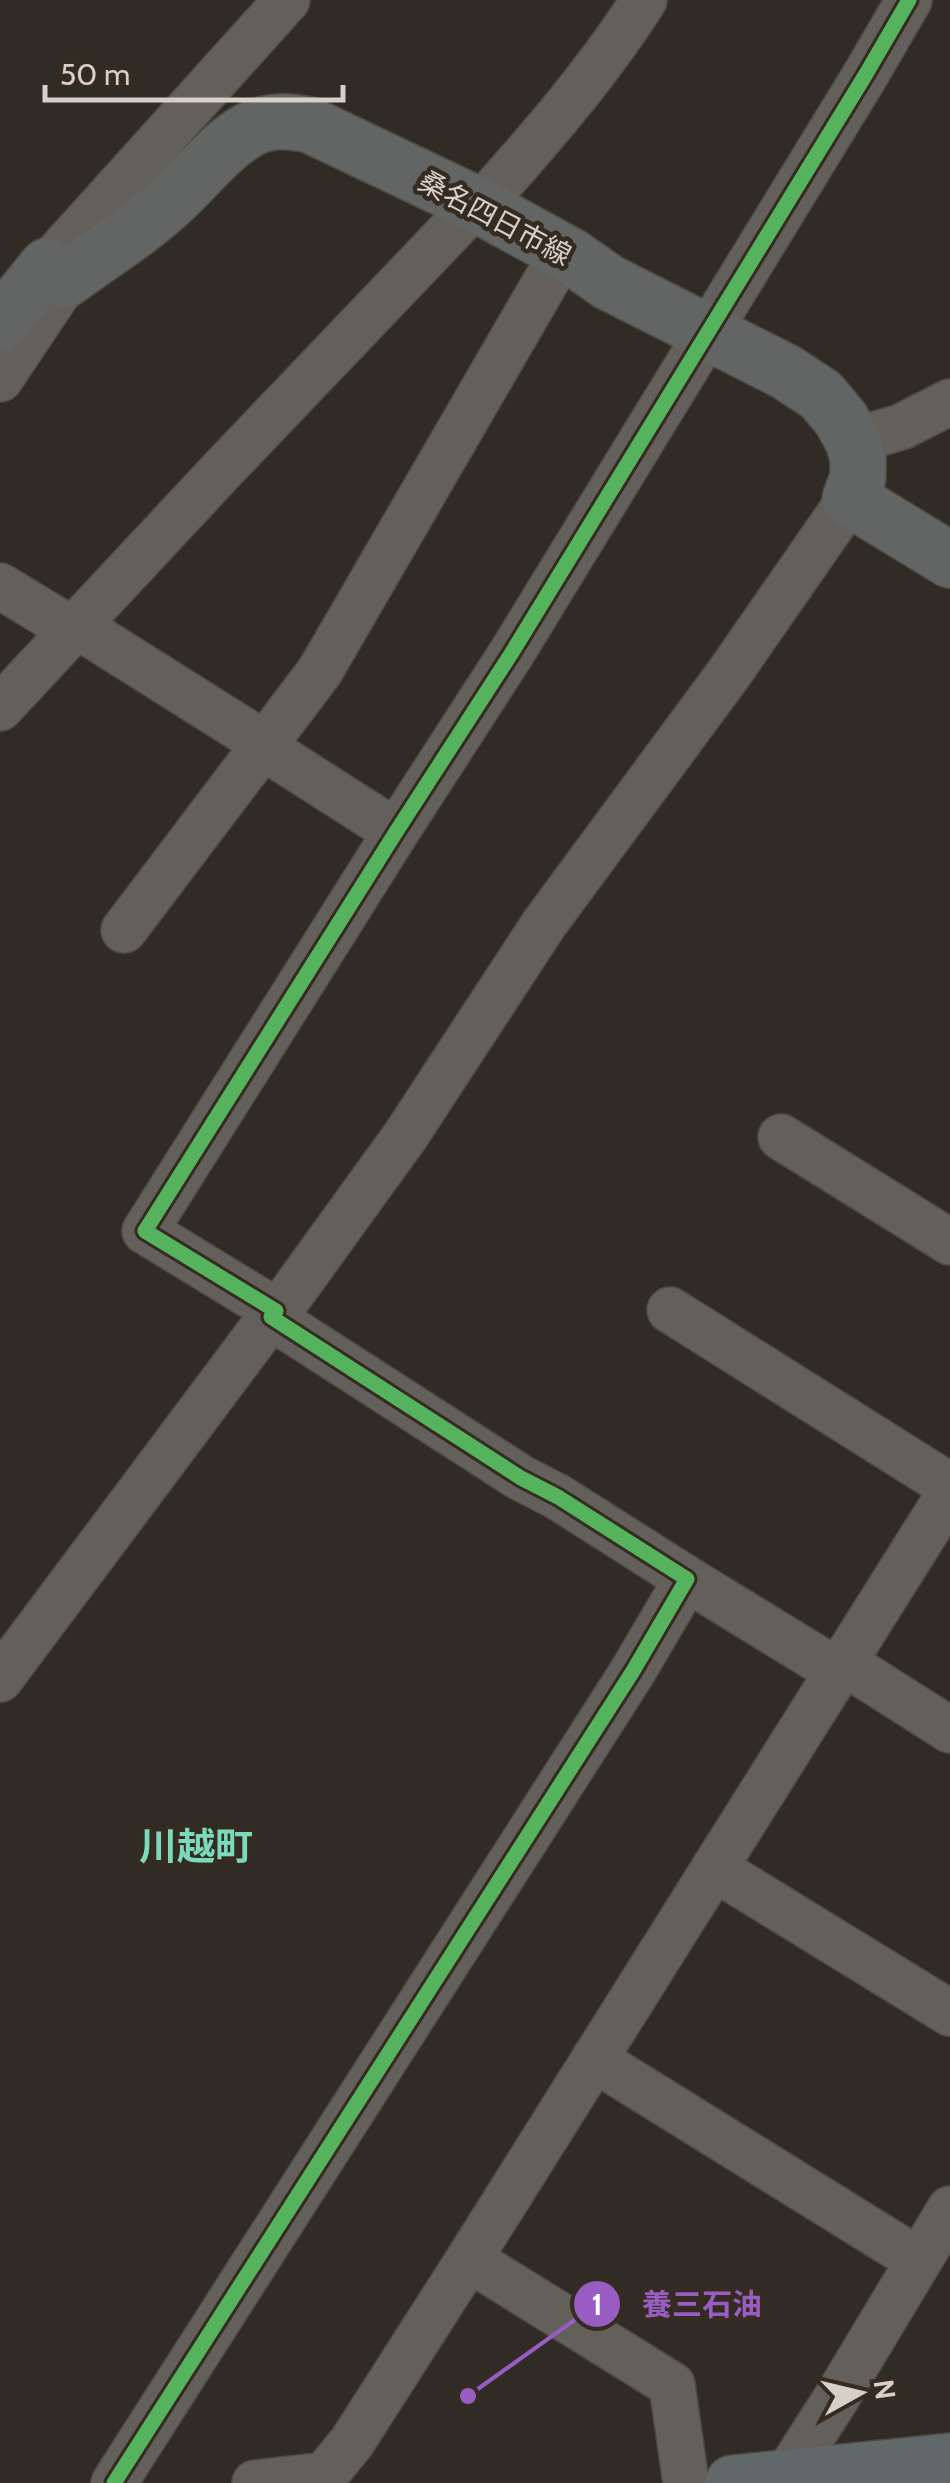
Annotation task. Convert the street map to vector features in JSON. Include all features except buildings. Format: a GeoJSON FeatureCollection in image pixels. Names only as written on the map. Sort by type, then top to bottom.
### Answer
{"type":"FeatureCollection","features":[{"type":"Feature","properties":{"kind":"highway"},"geometry":{"type":"LineString","coordinates":[[767,2481],[950,2461]]}},
{"type":"Feature","properties":{"kind":"main road","name":"桑名四日市線"},"geometry":{"type":"LineString","coordinates":[[0,324],[57,272],[171,201],[248,131],[266,123],[286,121],[310,125],[478,205],[564,252],[608,282],[786,372],[820,395],[841,419],[853,441]]}},
{"type":"Feature","properties":{"kind":"main road"},"geometry":{"type":"LineString","coordinates":[[853,441],[858,477],[850,499],[950,560]]}},
{"type":"Feature","properties":{"kind":"street"},"geometry":{"type":"LineString","coordinates":[[0,379],[57,272],[288,0]]}},
{"type":"Feature","properties":{"kind":"street"},"geometry":{"type":"LineString","coordinates":[[0,708],[546,132],[595,72],[644,0]]}},
{"type":"Feature","properties":{"kind":"street"},"geometry":{"type":"LineString","coordinates":[[909,0],[511,654],[145,1231],[521,1478],[558,1496],[687,1579],[950,1730]]}},
{"type":"Feature","properties":{"kind":"street"},"geometry":{"type":"LineString","coordinates":[[124,930],[320,671],[564,252]]}},
{"type":"Feature","properties":{"kind":"street"},"geometry":{"type":"LineString","coordinates":[[853,441],[901,428],[950,402]]}},
{"type":"Feature","properties":{"kind":"street"},"geometry":{"type":"LineString","coordinates":[[0,1679],[286,1301],[406,1135],[544,924],[730,672],[850,499]]}},
{"type":"Feature","properties":{"kind":"street"},"geometry":{"type":"LineString","coordinates":[[0,586],[74,627],[396,832]]}},
{"type":"Feature","properties":{"kind":"street"},"geometry":{"type":"LineString","coordinates":[[781,1137],[950,1242]]}},
{"type":"Feature","properties":{"kind":"street"},"geometry":{"type":"LineString","coordinates":[[255,2483],[324,2479],[352,2442],[950,1490],[670,1310]]}},
{"type":"Feature","properties":{"kind":"street"},"geometry":{"type":"LineString","coordinates":[[114,2483],[612,1704],[687,1579]]}},
{"type":"Feature","properties":{"kind":"street"},"geometry":{"type":"LineString","coordinates":[[714,1868],[950,2013]]}},
{"type":"Feature","properties":{"kind":"street"},"geometry":{"type":"LineString","coordinates":[[594,2059],[918,2260]]}},
{"type":"Feature","properties":{"kind":"street"},"geometry":{"type":"LineString","coordinates":[[767,2481],[837,2397],[950,2209]]}},
{"type":"Feature","properties":{"kind":"street"},"geometry":{"type":"LineString","coordinates":[[469,2259],[672,2385],[686,2483]]}},
{"type":"Feature","properties":{"kind":"cycle path"},"geometry":{"type":"LineString","coordinates":[[276,1311],[145,1231],[511,654],[909,0]]}},
{"type":"Feature","properties":{"kind":"cycle path"},"geometry":{"type":"LineString","coordinates":[[114,2483],[633,1671],[687,1579],[558,1497],[521,1478],[271,1317]]}},
{"type":"Feature","properties":{"kind":"place","name":"養三石油"},"geometry":{"type":"Point","coordinates":[468,2396]}},
{"type":"Feature","properties":{"kind":"district","name":"川越町"},"geometry":{"type":"Point","coordinates":[196,1846]}}]}
